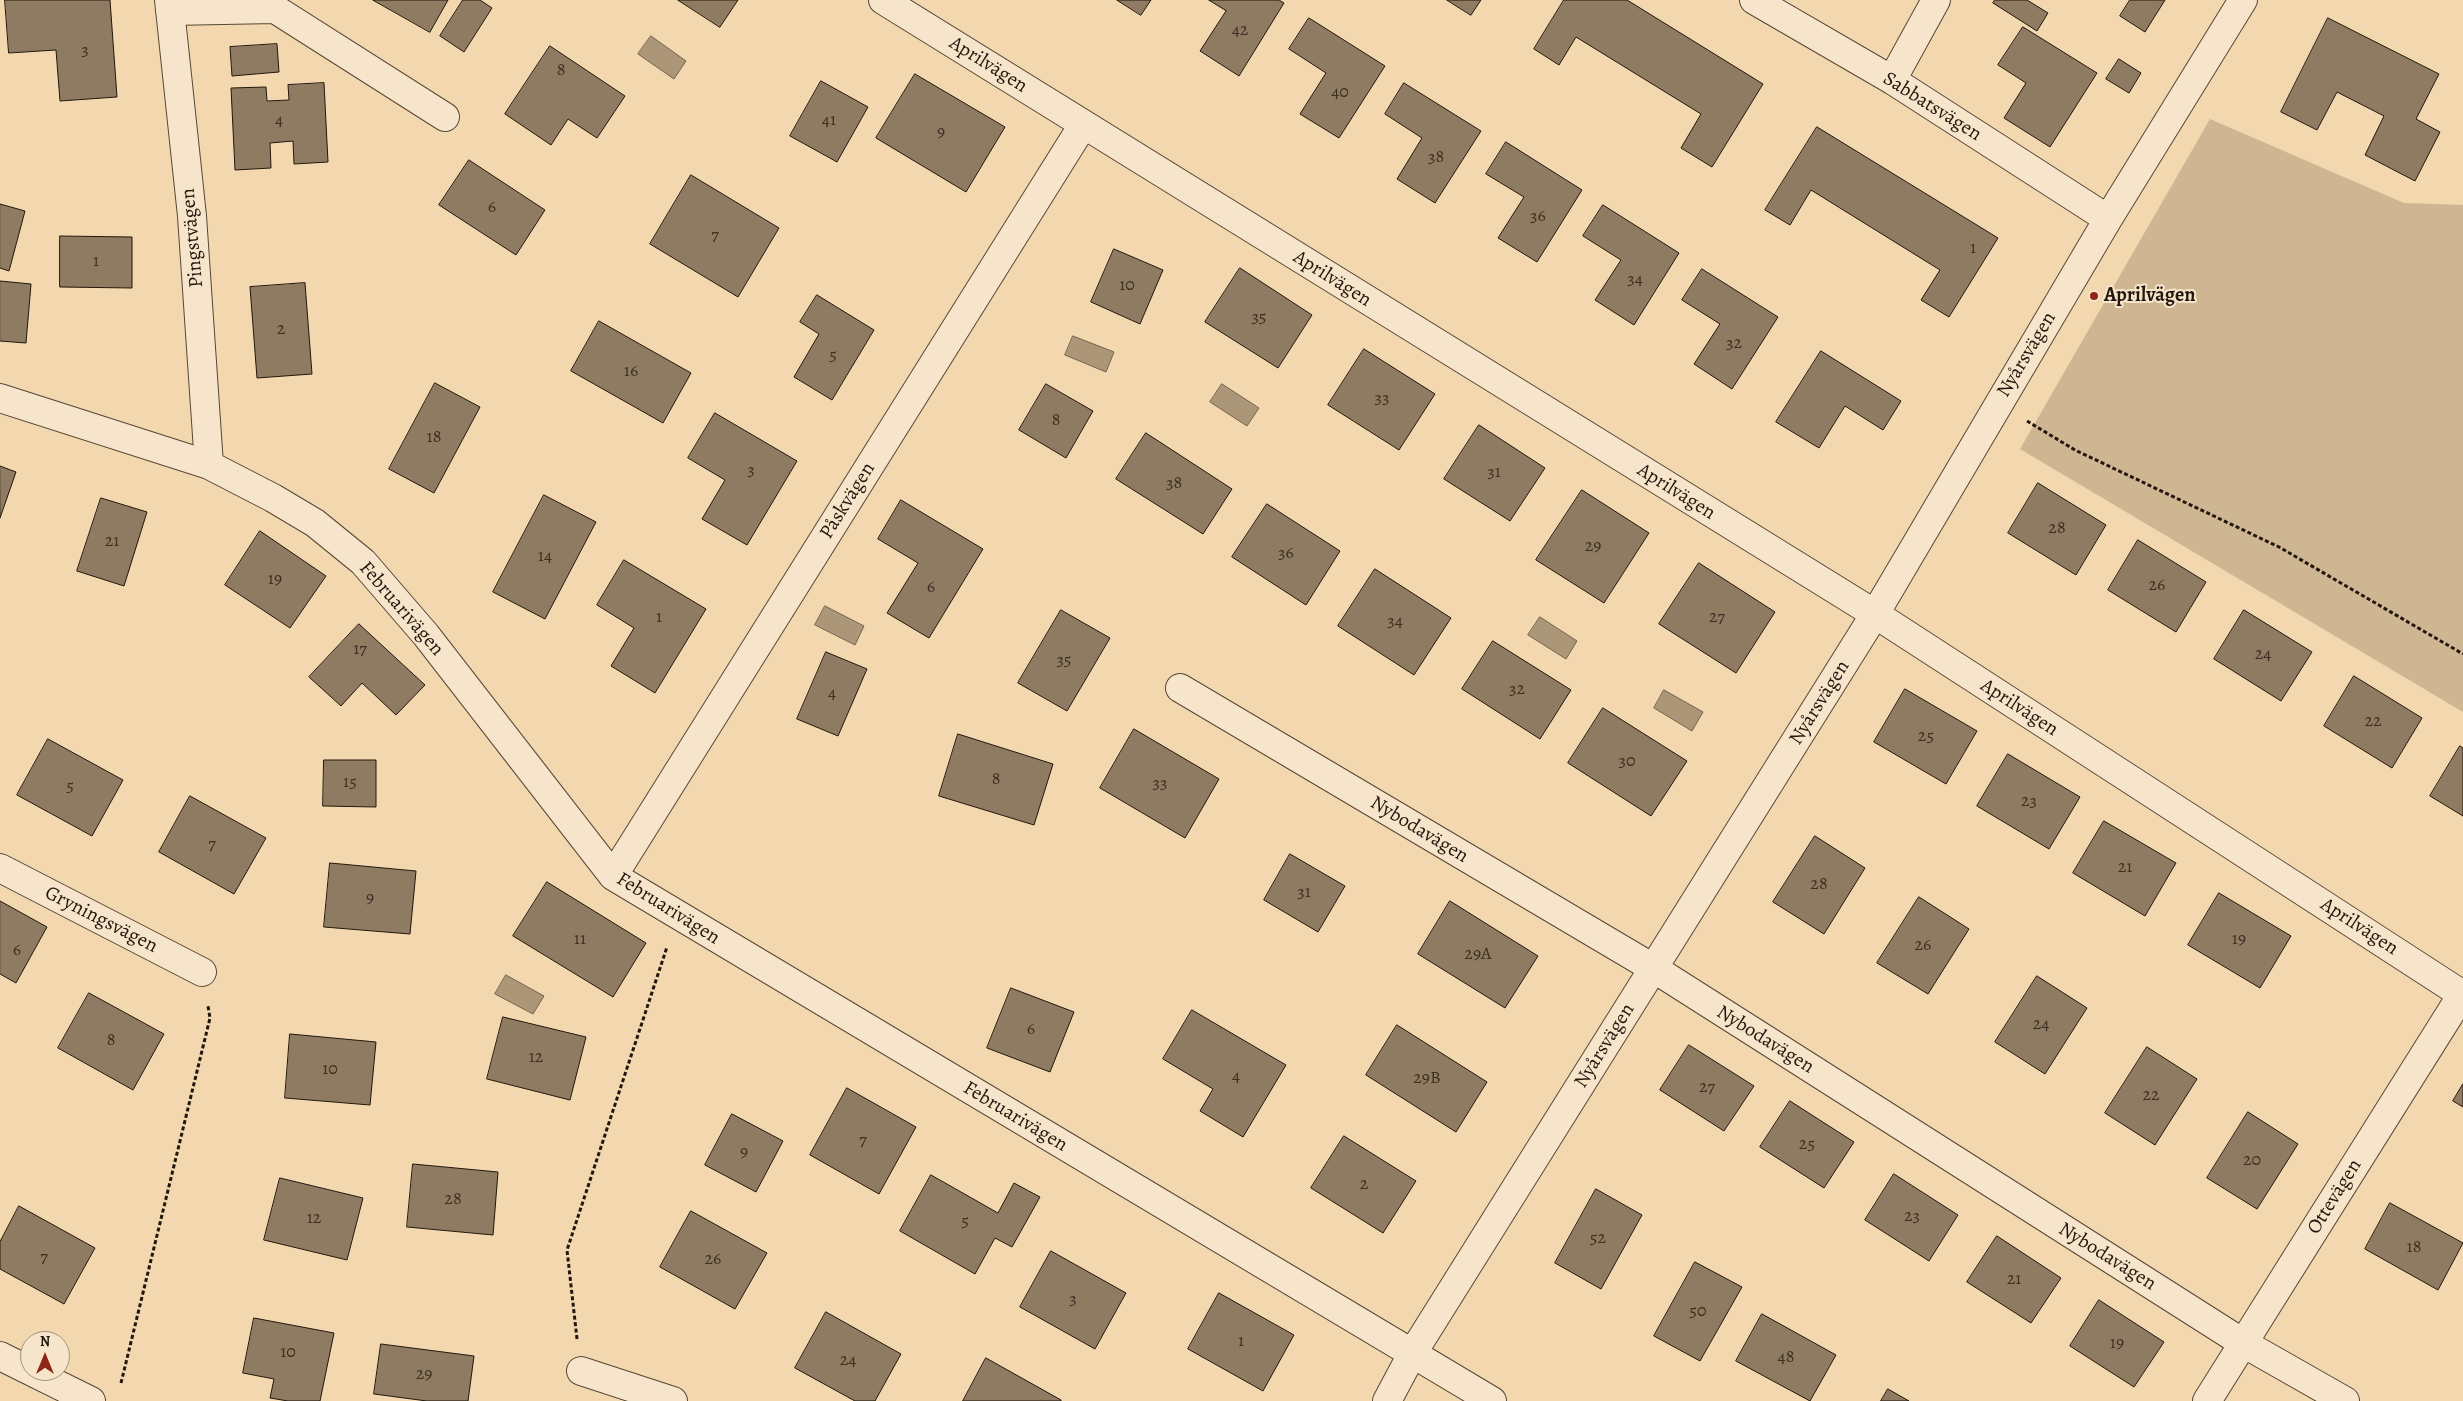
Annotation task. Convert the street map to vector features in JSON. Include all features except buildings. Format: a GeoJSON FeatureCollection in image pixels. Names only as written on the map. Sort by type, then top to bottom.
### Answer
{"type":"FeatureCollection","features":[{"type":"Feature","properties":{"kind":"street","name":"Aprilvägen"},"geometry":{"type":"LineString","coordinates":[[883,0],[1875,614],[2463,994]]}},
{"type":"Feature","properties":{"kind":"street","name":"Sabbatsvägen"},"geometry":{"type":"LineString","coordinates":[[1754,0],[1892,80],[2108,219]]}},
{"type":"Feature","properties":{"kind":"street"},"geometry":{"type":"LineString","coordinates":[[1892,80],[1936,0]]}},
{"type":"Feature","properties":{"kind":"street","name":"Nyårsvägen"},"geometry":{"type":"LineString","coordinates":[[1387,1401],[1412,1354],[1875,614],[2108,219],[2244,0]]}},
{"type":"Feature","properties":{"kind":"street","name":"Pingstvägen"},"geometry":{"type":"LineString","coordinates":[[209,465],[192,216],[170,5],[275,9],[445,117]]}},
{"type":"Feature","properties":{"kind":"street","name":"Påskvägen"},"geometry":{"type":"LineString","coordinates":[[613,876],[1083,125]]}},
{"type":"Feature","properties":{"kind":"street","name":"Februarivägen"},"geometry":{"type":"LineString","coordinates":[[0,398],[209,465],[315,523],[363,562],[426,635],[613,876],[677,916],[1492,1401]]}},
{"type":"Feature","properties":{"kind":"street","name":"Nybodavägen"},"geometry":{"type":"LineString","coordinates":[[1180,688],[1653,968],[2243,1343],[2345,1401]]}},
{"type":"Feature","properties":{"kind":"street","name":"Gryningsvägen"},"geometry":{"type":"LineString","coordinates":[[0,868],[202,972]]}},
{"type":"Feature","properties":{"kind":"street","name":"Ottevägen"},"geometry":{"type":"LineString","coordinates":[[2207,1401],[2463,994]]}},
{"type":"Feature","properties":{"kind":"street"},"geometry":{"type":"LineString","coordinates":[[0,1356],[91,1401]]}},
{"type":"Feature","properties":{"kind":"street"},"geometry":{"type":"LineString","coordinates":[[581,1371],[673,1401]]}},
{"type":"Feature","properties":{"kind":"path"},"geometry":{"type":"LineString","coordinates":[[2022,418],[2075,450],[2279,547],[2463,654]]}},
{"type":"Feature","properties":{"kind":"path"},"geometry":{"type":"LineString","coordinates":[[581,1371],[567,1250],[677,916]]}},
{"type":"Feature","properties":{"kind":"path"},"geometry":{"type":"LineString","coordinates":[[120,1385],[210,1018],[202,972]]}},
{"type":"Feature","properties":{"kind":"shaded area"},"geometry":{"type":"Polygon","coordinates":[[[651,36],[686,61],[674,79],[638,54],[651,36]]]}},
{"type":"Feature","properties":{"kind":"shaded area"},"geometry":{"type":"Polygon","coordinates":[[[2210,119],[2404,203],[2463,205],[2463,712],[2020,449],[2210,119]]]}},
{"type":"Feature","properties":{"kind":"shaded area"},"geometry":{"type":"Polygon","coordinates":[[[1073,336],[1114,352],[1106,372],[1065,355],[1073,336]]]}},
{"type":"Feature","properties":{"kind":"shaded area"},"geometry":{"type":"Polygon","coordinates":[[[1222,384],[1259,408],[1247,426],[1210,402],[1222,384]]]}},
{"type":"Feature","properties":{"kind":"shaded area"},"geometry":{"type":"Polygon","coordinates":[[[825,606],[864,626],[855,645],[815,625],[825,606]]]}},
{"type":"Feature","properties":{"kind":"shaded area"},"geometry":{"type":"Polygon","coordinates":[[[1540,617],[1577,641],[1566,659],[1528,635],[1540,617]]]}},
{"type":"Feature","properties":{"kind":"shaded area"},"geometry":{"type":"Polygon","coordinates":[[[1664,690],[1703,712],[1692,731],[1654,708],[1664,690]]]}},
{"type":"Feature","properties":{"kind":"shaded area"},"geometry":{"type":"Polygon","coordinates":[[[506,975],[544,996],[533,1014],[495,994],[506,975]]]}},
{"type":"Feature","properties":{"kind":"place","name":"Aprilvägen"},"geometry":{"type":"Point","coordinates":[2094,296]}}]}
